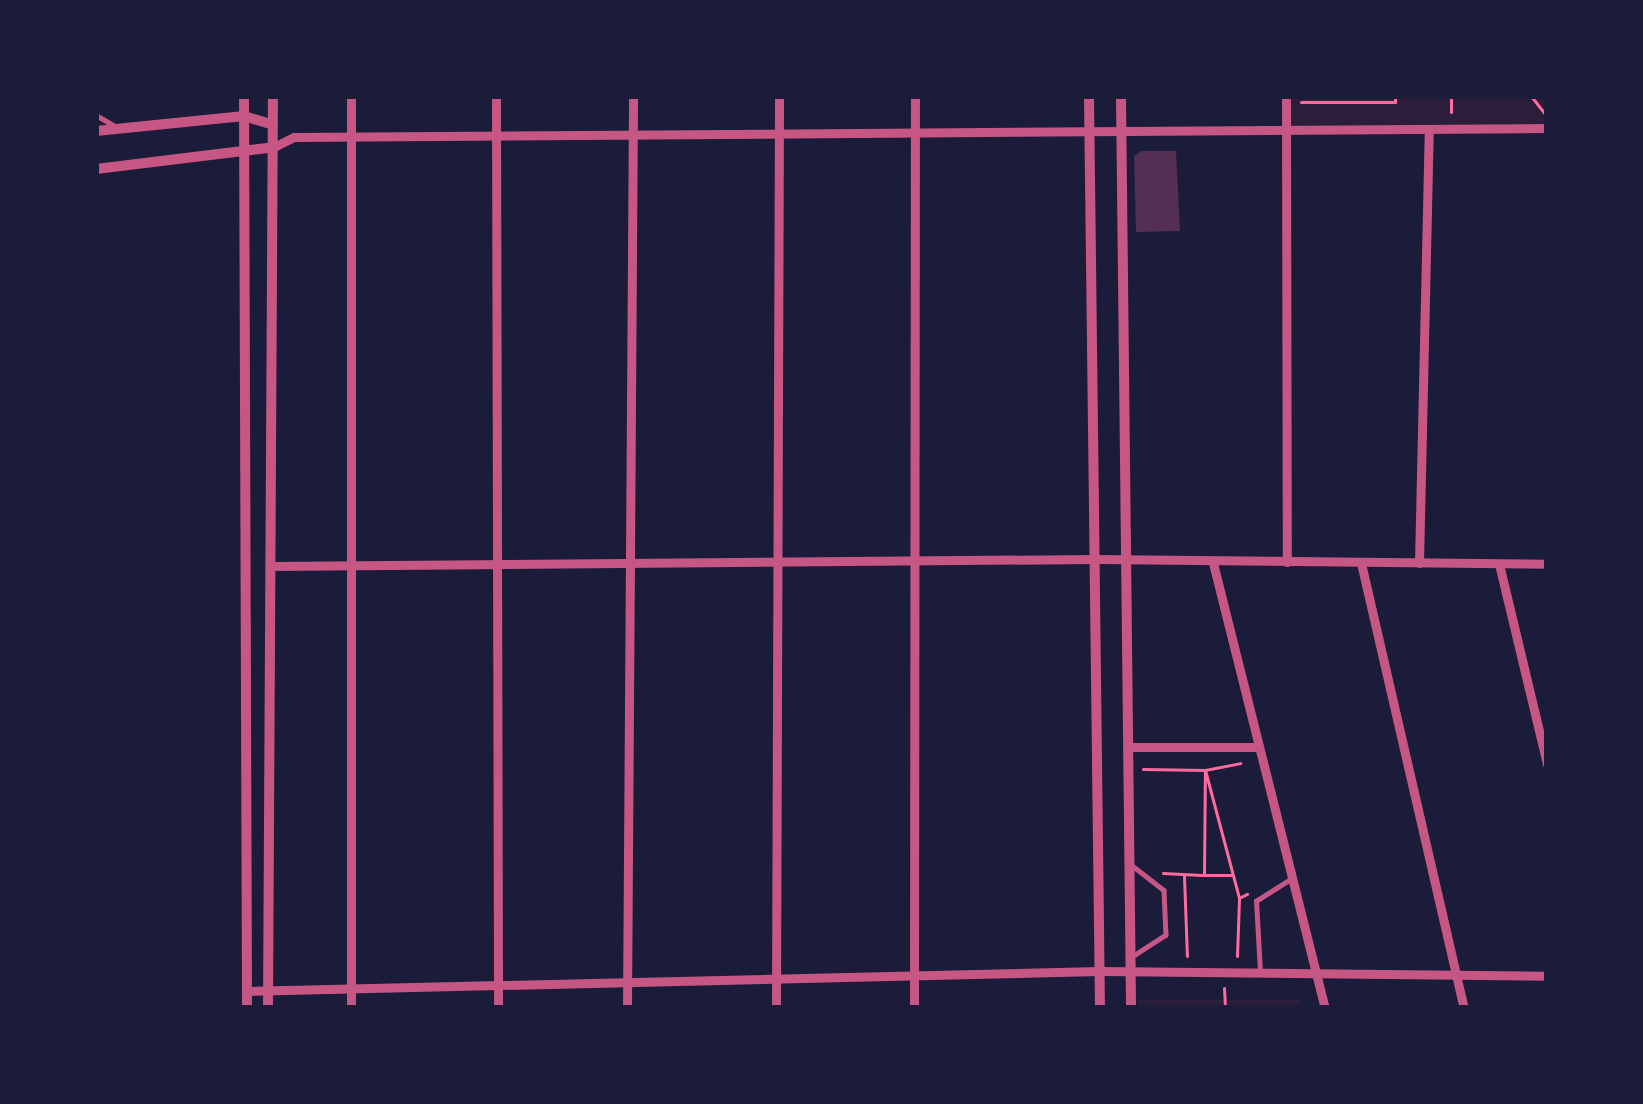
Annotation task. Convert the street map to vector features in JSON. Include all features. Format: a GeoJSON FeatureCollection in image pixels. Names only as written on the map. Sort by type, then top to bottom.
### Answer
{"type":"FeatureCollection","features":[{"type":"Feature","properties":{"kind":"street"},"geometry":{"type":"LineString","coordinates":[[244,96],[247,1008]]}},
{"type":"Feature","properties":{"kind":"street"},"geometry":{"type":"LineString","coordinates":[[268,1008],[273,96]]}},
{"type":"Feature","properties":{"kind":"street"},"geometry":{"type":"LineString","coordinates":[[351,96],[352,1008]]}},
{"type":"Feature","properties":{"kind":"street"},"geometry":{"type":"LineString","coordinates":[[496,96],[498,1008]]}},
{"type":"Feature","properties":{"kind":"street"},"geometry":{"type":"LineString","coordinates":[[627,1008],[633,96]]}},
{"type":"Feature","properties":{"kind":"street"},"geometry":{"type":"LineString","coordinates":[[776,1008],[779,96]]}},
{"type":"Feature","properties":{"kind":"street"},"geometry":{"type":"LineString","coordinates":[[914,1008],[915,96]]}},
{"type":"Feature","properties":{"kind":"street"},"geometry":{"type":"LineString","coordinates":[[1089,96],[1100,1008]]}},
{"type":"Feature","properties":{"kind":"street"},"geometry":{"type":"LineString","coordinates":[[1121,96],[1130,560],[1131,1008]]}},
{"type":"Feature","properties":{"kind":"street"},"geometry":{"type":"LineString","coordinates":[[1286,99],[1287,562]]}},
{"type":"Feature","properties":{"kind":"street"},"geometry":{"type":"LineString","coordinates":[[96,131],[244,116],[294,137]]}},
{"type":"Feature","properties":{"kind":"street"},"geometry":{"type":"LineString","coordinates":[[96,170],[244,154],[294,137],[1547,128]]}},
{"type":"Feature","properties":{"kind":"street"},"geometry":{"type":"LineString","coordinates":[[1419,563],[1429,129]]}},
{"type":"Feature","properties":{"kind":"street"},"geometry":{"type":"LineString","coordinates":[[271,566],[1096,559],[1547,565]]}},
{"type":"Feature","properties":{"kind":"street"},"geometry":{"type":"LineString","coordinates":[[1360,562],[1463,1008]]}},
{"type":"Feature","properties":{"kind":"street"},"geometry":{"type":"LineString","coordinates":[[1213,563],[1325,1008]]}},
{"type":"Feature","properties":{"kind":"street"},"geometry":{"type":"LineString","coordinates":[[1499,564],[1547,764]]}},
{"type":"Feature","properties":{"kind":"street"},"geometry":{"type":"LineString","coordinates":[[1130,747],[1261,753]]}},
{"type":"Feature","properties":{"kind":"street"},"geometry":{"type":"LineString","coordinates":[[247,991],[1100,971],[1547,976]]}},
{"type":"Feature","properties":{"kind":"lane"},"geometry":{"type":"LineString","coordinates":[[96,115],[117,129]]}},
{"type":"Feature","properties":{"kind":"lane"},"geometry":{"type":"LineString","coordinates":[[1131,864],[1164,890],[1166,935],[1131,958]]}},
{"type":"Feature","properties":{"kind":"lane"},"geometry":{"type":"LineString","coordinates":[[1260,974],[1256,901],[1292,878]]}},
{"type":"Feature","properties":{"kind":"path"},"geometry":{"type":"LineString","coordinates":[[1286,99],[1395,102],[1395,96]]}},
{"type":"Feature","properties":{"kind":"path"},"geometry":{"type":"LineString","coordinates":[[1532,96],[1547,116]]}},
{"type":"Feature","properties":{"kind":"path"},"geometry":{"type":"LineString","coordinates":[[1142,769],[1205,770],[1261,753]]}},
{"type":"Feature","properties":{"kind":"path"},"geometry":{"type":"LineString","coordinates":[[1204,875],[1205,770]]}},
{"type":"Feature","properties":{"kind":"path"},"geometry":{"type":"LineString","coordinates":[[1205,770],[1239,898],[1237,967]]}},
{"type":"Feature","properties":{"kind":"path"},"geometry":{"type":"LineString","coordinates":[[1164,873],[1232,875]]}},
{"type":"Feature","properties":{"kind":"path"},"geometry":{"type":"LineString","coordinates":[[1184,874],[1187,964]]}},
{"type":"Feature","properties":{"kind":"path"},"geometry":{"type":"LineString","coordinates":[[1239,898],[1256,889]]}},
{"type":"Feature","properties":{"kind":"path"},"geometry":{"type":"LineString","coordinates":[[1224,974],[1225,1008]]}},
{"type":"Feature","properties":{"kind":"shaded area"},"geometry":{"type":"Polygon","coordinates":[[[1286,96],[1547,96],[1547,131],[1286,131],[1286,96]]]}},
{"type":"Feature","properties":{"kind":"shaded area"},"geometry":{"type":"Polygon","coordinates":[[[1138,1000],[1301,1000],[1301,1008],[1138,1008],[1138,1000]]]}},
{"type":"Feature","properties":{"kind":"building"},"geometry":{"type":"Polygon","coordinates":[[[1142,151],[1176,151],[1180,231],[1136,232],[1134,156],[1142,151]]]}}]}
